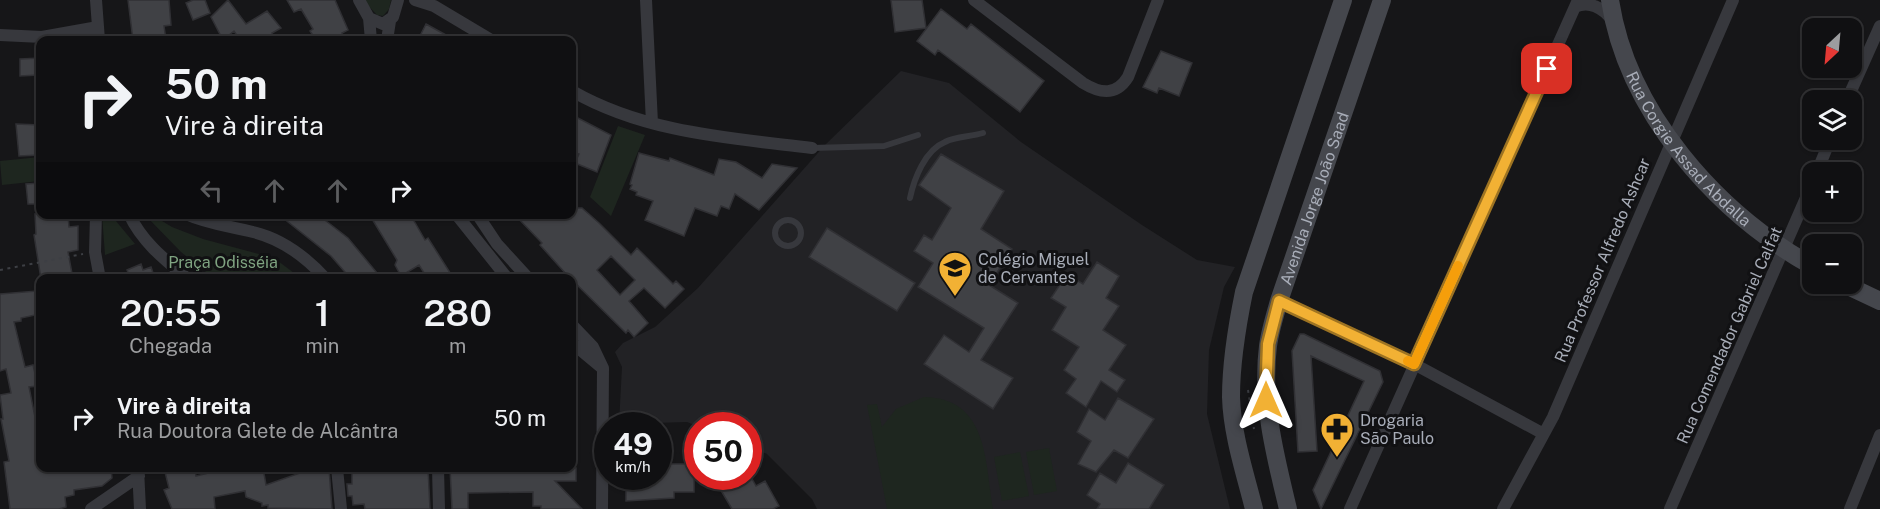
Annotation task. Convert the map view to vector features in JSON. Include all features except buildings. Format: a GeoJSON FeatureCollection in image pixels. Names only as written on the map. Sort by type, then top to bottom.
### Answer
{"type":"FeatureCollection","features":[{"type":"Feature","properties":{"kind":"main road"},"geometry":{"type":"LineString","coordinates":[[1254,509],[1231,398],[1239,313],[1343,0]]}},
{"type":"Feature","properties":{"kind":"main road","name":"Avenida Jorge João Saad"},"geometry":{"type":"LineString","coordinates":[[1288,509],[1268,416],[1265,384],[1268,344],[1279,301],[1382,0]]}},
{"type":"Feature","properties":{"kind":"main road","name":"Rua Corgie Assad Abdalla"},"geometry":{"type":"LineString","coordinates":[[1610,0],[1614,22],[1636,82],[1672,140],[1714,192],[1751,226],[1802,260]]}},
{"type":"Feature","properties":{"kind":"main road"},"geometry":{"type":"LineString","coordinates":[[1862,292],[1880,301]]}},
{"type":"Feature","properties":{"kind":"street"},"geometry":{"type":"LineString","coordinates":[[96,0],[99,36]]}},
{"type":"Feature","properties":{"kind":"street"},"geometry":{"type":"LineString","coordinates":[[359,0],[369,18],[371,36]]}},
{"type":"Feature","properties":{"kind":"street"},"geometry":{"type":"LineString","coordinates":[[387,36],[386,23],[398,0]]}},
{"type":"Feature","properties":{"kind":"street"},"geometry":{"type":"LineString","coordinates":[[415,0],[434,6],[484,36]]}},
{"type":"Feature","properties":{"kind":"street"},"geometry":{"type":"LineString","coordinates":[[646,0],[652,123]]}},
{"type":"Feature","properties":{"kind":"street"},"geometry":{"type":"LineString","coordinates":[[974,0],[1083,83],[1104,93],[1114,91],[1128,77],[1158,0]]}},
{"type":"Feature","properties":{"kind":"street","name":"Rua Professor Alfredo Ashcar"},"geometry":{"type":"LineString","coordinates":[[1503,509],[1542,433],[1553,417],[1733,0]]}},
{"type":"Feature","properties":{"kind":"street"},"geometry":{"type":"LineString","coordinates":[[1350,509],[1576,4],[1587,1],[1598,5],[1614,22]]}},
{"type":"Feature","properties":{"kind":"street"},"geometry":{"type":"LineString","coordinates":[[369,18],[386,23]]}},
{"type":"Feature","properties":{"kind":"street"},"geometry":{"type":"LineString","coordinates":[[1851,90],[1880,26]]}},
{"type":"Feature","properties":{"kind":"street"},"geometry":{"type":"LineString","coordinates":[[48,36],[98,27]]}},
{"type":"Feature","properties":{"kind":"street"},"geometry":{"type":"LineString","coordinates":[[0,35],[36,37]]}},
{"type":"Feature","properties":{"kind":"street"},"geometry":{"type":"LineString","coordinates":[[576,93],[652,123],[692,134],[812,148]]}},
{"type":"Feature","properties":{"kind":"street","name":"Rua Comendador Gabriel Calfat"},"geometry":{"type":"LineString","coordinates":[[1673,504],[1802,208]]}},
{"type":"Feature","properties":{"kind":"street"},"geometry":{"type":"LineString","coordinates":[[96,219],[95,252],[99,274]]}},
{"type":"Feature","properties":{"kind":"street"},"geometry":{"type":"LineString","coordinates":[[132,219],[139,233],[153,249],[182,274]]}},
{"type":"Feature","properties":{"kind":"street"},"geometry":{"type":"LineString","coordinates":[[200,219],[270,237],[295,250],[321,274]]}},
{"type":"Feature","properties":{"kind":"street"},"geometry":{"type":"LineString","coordinates":[[460,219],[504,274]]}},
{"type":"Feature","properties":{"kind":"street"},"geometry":{"type":"LineString","coordinates":[[480,219],[497,243],[525,274]]}},
{"type":"Feature","properties":{"kind":"street"},"geometry":{"type":"LineString","coordinates":[[1279,301],[1414,364],[1542,433]]}},
{"type":"Feature","properties":{"kind":"street"},"geometry":{"type":"LineString","coordinates":[[576,328],[593,347],[603,368],[602,509]]}},
{"type":"Feature","properties":{"kind":"street"},"geometry":{"type":"LineString","coordinates":[[576,346],[603,368]]}},
{"type":"Feature","properties":{"kind":"street"},"geometry":{"type":"LineString","coordinates":[[1850,509],[1880,435]]}},
{"type":"Feature","properties":{"kind":"street"},"geometry":{"type":"LineString","coordinates":[[91,509],[139,472]]}},
{"type":"Feature","properties":{"kind":"street"},"geometry":{"type":"LineString","coordinates":[[139,472],[140,509]]}},
{"type":"Feature","properties":{"kind":"street"},"geometry":{"type":"LineString","coordinates":[[337,472],[341,509]]}},
{"type":"Feature","properties":{"kind":"street"},"geometry":{"type":"LineString","coordinates":[[438,472],[439,509]]}},
{"type":"Feature","properties":{"kind":"lane"},"geometry":{"type":"LineString","coordinates":[[910,198],[915,180],[934,149],[943,142],[983,133]]}},
{"type":"Feature","properties":{"kind":"lane"},"geometry":{"type":"LineString","coordinates":[[812,148],[884,146],[918,135]]}},
{"type":"Feature","properties":{"kind":"lane"},"geometry":{"type":"LineString","coordinates":[[781,222],[794,222],[800,228],[801,236],[794,245],[786,246],[777,239],[776,228],[781,222]]}},
{"type":"Feature","properties":{"kind":"path"},"geometry":{"type":"LineString","coordinates":[[0,270],[95,252]]}},
{"type":"Feature","properties":{"kind":"shaded area","name":"Colégio Miguel de Cervantes"},"geometry":{"type":"Polygon","coordinates":[[[901,71],[949,83],[1021,142],[1142,225],[1197,260],[1235,267],[1224,287],[1209,350],[1207,414],[1230,509],[817,509],[812,499],[767,454],[762,452],[762,412],[684,412],[684,422],[672,422],[672,412],[620,412],[622,367],[615,352],[623,343],[655,327],[698,288],[825,145],[901,71]]]}},
{"type":"Feature","properties":{"kind":"green space"},"geometry":{"type":"Polygon","coordinates":[[[363,0],[391,0],[389,9],[383,16],[377,15],[363,0]]]}},
{"type":"Feature","properties":{"kind":"green space"},"geometry":{"type":"Polygon","coordinates":[[[618,126],[645,135],[611,216],[590,197],[618,126]]]}},
{"type":"Feature","properties":{"kind":"green space"},"geometry":{"type":"Polygon","coordinates":[[[36,157],[36,181],[2,185],[0,161],[36,157]]]}},
{"type":"Feature","properties":{"kind":"green space"},"geometry":{"type":"Polygon","coordinates":[[[102,219],[114,219],[135,244],[105,255],[102,219]]]}},
{"type":"Feature","properties":{"kind":"green space","name":"Praça Odisséia"},"geometry":{"type":"Polygon","coordinates":[[[149,219],[159,219],[172,227],[203,239],[274,258],[295,274],[209,274],[181,252],[149,219]]]}},
{"type":"Feature","properties":{"kind":"green space"},"geometry":{"type":"Polygon","coordinates":[[[924,397],[945,400],[961,408],[972,420],[980,435],[985,453],[993,509],[887,509],[867,405],[877,404],[882,427],[896,409],[924,397]]]}},
{"type":"Feature","properties":{"kind":"green space"},"geometry":{"type":"Polygon","coordinates":[[[1049,448],[1057,491],[1034,495],[1026,452],[1049,448]]]}},
{"type":"Feature","properties":{"kind":"green space"},"geometry":{"type":"Polygon","coordinates":[[[1020,452],[1029,496],[1002,501],[994,457],[1020,452]]]}},
{"type":"Feature","properties":{"kind":"slow traffic"},"geometry":{"type":"LineString","coordinates":[[1408,361],[1414,364],[1458,266]]}},
{"type":"Feature","properties":{"kind":"place","name":"Colégio Miguel de Cervantes"},"geometry":{"type":"Point","coordinates":[955,297]}},
{"type":"Feature","properties":{"kind":"place","name":"Drogaria São Paulo"},"geometry":{"type":"Point","coordinates":[1337,458]}},
{"type":"Feature","properties":{"kind":"route"},"geometry":{"type":"LineString","coordinates":[[1266,400],[1268,344],[1279,301],[1414,364],[1547,69]]}}]}
